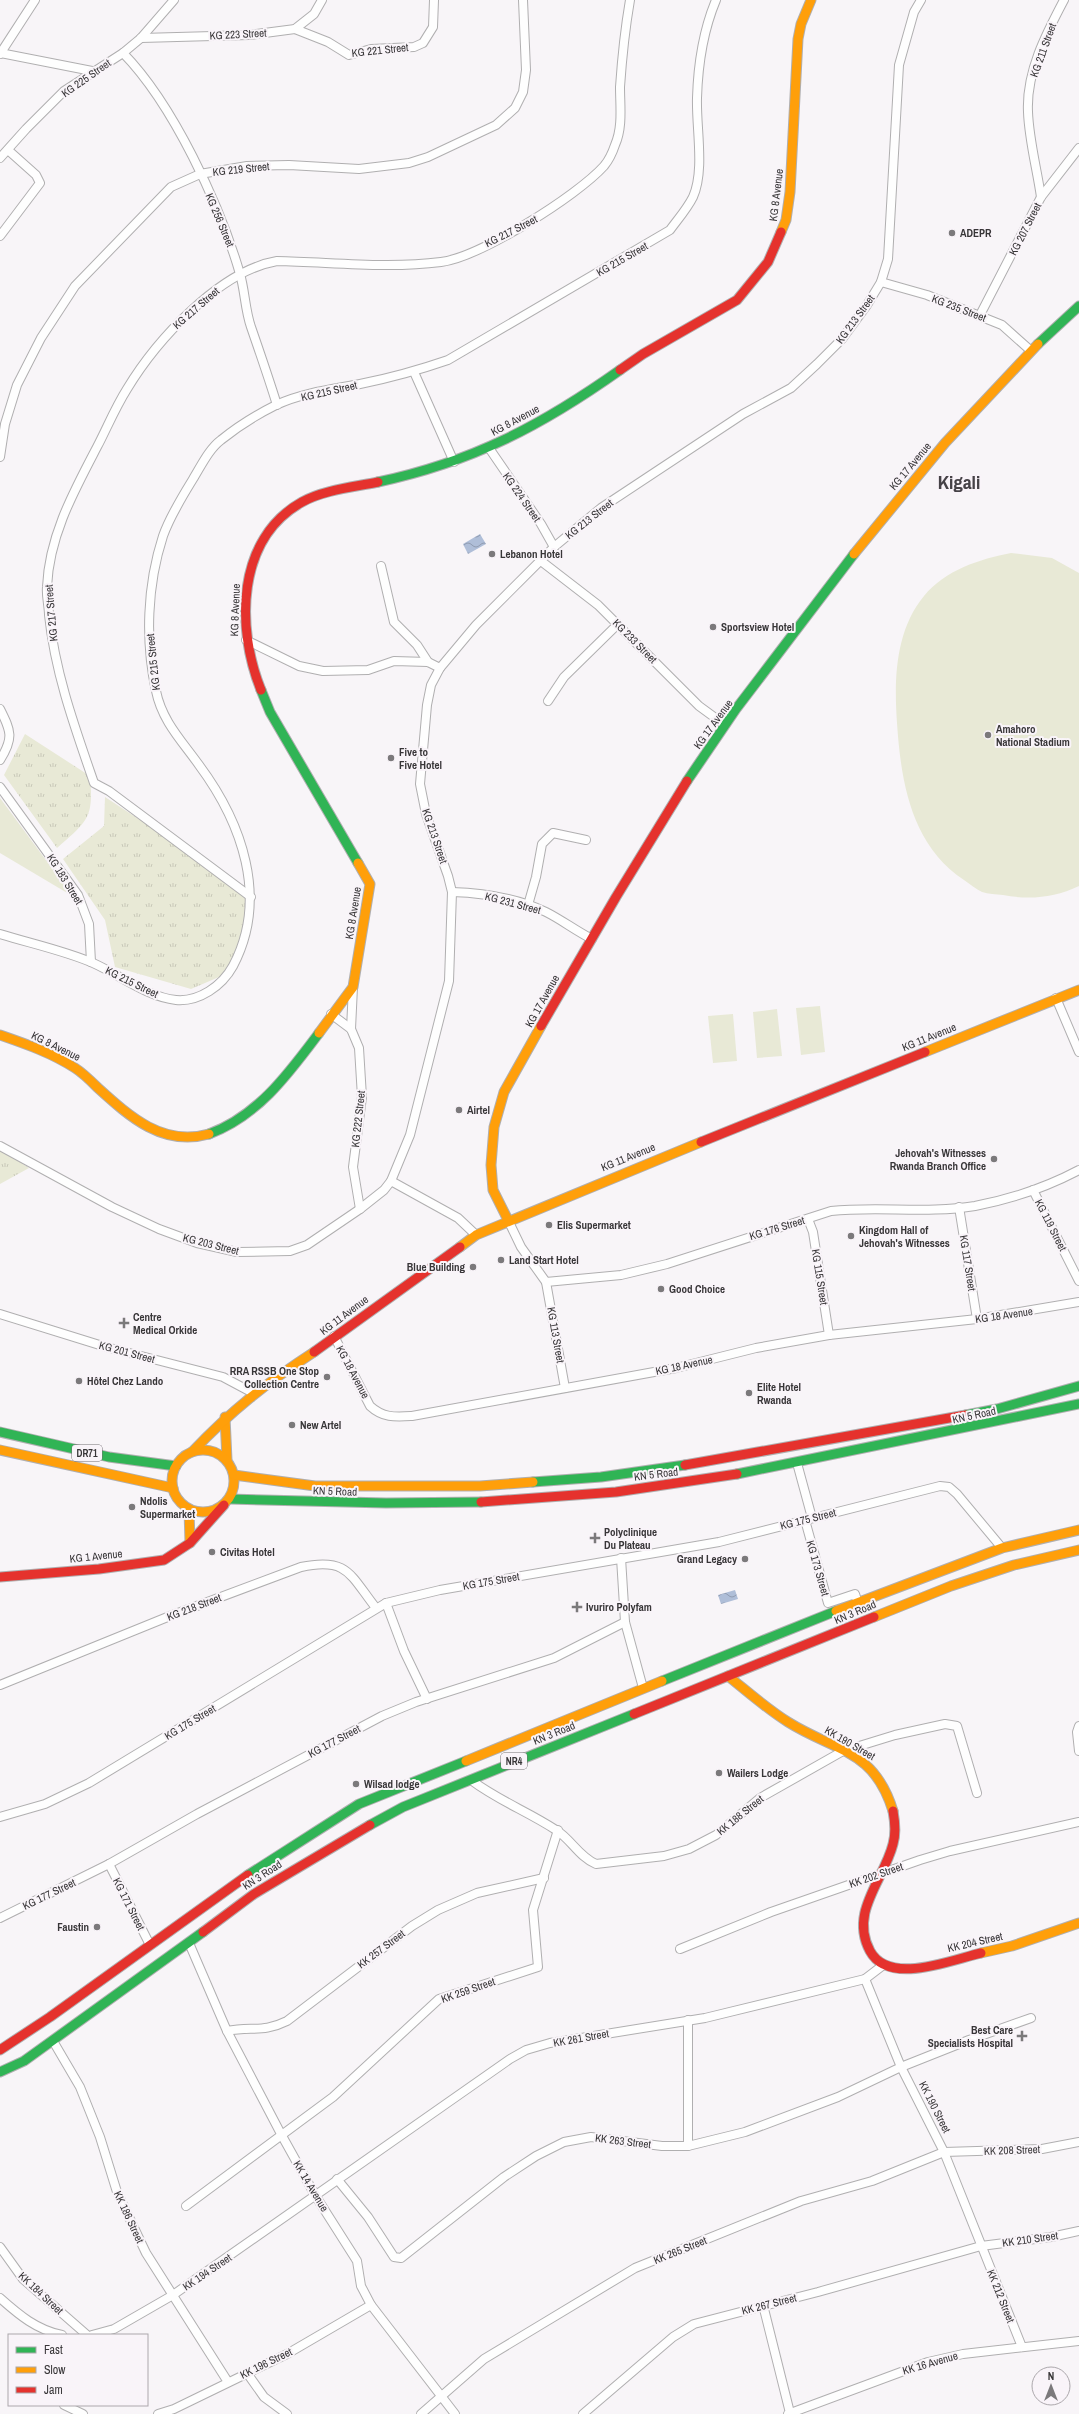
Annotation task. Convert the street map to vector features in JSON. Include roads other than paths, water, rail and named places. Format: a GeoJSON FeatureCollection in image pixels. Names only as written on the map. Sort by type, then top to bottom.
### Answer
{"type":"FeatureCollection","features":[{"type":"Feature","properties":{"kind":"main road","name":"KG 8 Avenue"},"geometry":{"type":"LineString","coordinates":[[0,1035],[37,1048],[76,1068],[129,1116],[163,1134],[187,1139],[208,1135],[227,1128],[249,1113],[283,1081],[353,986],[370,884],[270,712],[252,668],[246,640],[247,581],[255,556],[269,531],[286,512],[303,501],[334,491],[423,472],[489,448],[526,430],[599,385],[643,354],[737,300],[768,262],[786,220],[790,192],[798,39],[801,24],[811,0]]}},
{"type":"Feature","properties":{"kind":"main road","name":"KG 17 Avenue"},"geometry":{"type":"LineString","coordinates":[[508,1220],[493,1191],[492,1147],[497,1110],[504,1092],[592,939],[686,782],[726,725],[862,544],[920,472],[1030,350],[1079,306]]}},
{"type":"Feature","properties":{"kind":"main road","name":"KG 11 Avenue"},"geometry":{"type":"LineString","coordinates":[[192,1452],[225,1417],[253,1393],[476,1235],[508,1220],[1079,990]]}},
{"type":"Feature","properties":{"kind":"main road","name":"KN 5 Road"},"geometry":{"type":"LineString","coordinates":[[234,1475],[315,1486],[406,1487],[480,1486],[601,1477],[676,1467],[997,1409],[1079,1386]]}},
{"type":"Feature","properties":{"kind":"main road","name":"KN 5 Road"},"geometry":{"type":"LineString","coordinates":[[227,1502],[377,1505],[546,1499],[705,1480],[797,1463],[1079,1404]]}},
{"type":"Feature","properties":{"kind":"main road"},"geometry":{"type":"LineString","coordinates":[[225,1417],[226,1460],[234,1475],[235,1484],[227,1502],[207,1512],[189,1509],[176,1497],[172,1481],[176,1466],[183,1458],[192,1452],[211,1451],[226,1460]]}},
{"type":"Feature","properties":{"kind":"main road","name":"DR71"},"geometry":{"type":"LineString","coordinates":[[0,1432],[64,1448],[149,1464],[176,1466]]}},
{"type":"Feature","properties":{"kind":"main road","name":"DR71"},"geometry":{"type":"LineString","coordinates":[[0,1450],[173,1488]]}},
{"type":"Feature","properties":{"kind":"main road","name":"KG 1 Avenue"},"geometry":{"type":"LineString","coordinates":[[0,1577],[149,1563],[164,1560],[176,1554],[190,1543],[227,1502]]}},
{"type":"Feature","properties":{"kind":"main road"},"geometry":{"type":"LineString","coordinates":[[189,1509],[190,1543]]}},
{"type":"Feature","properties":{"kind":"main road","name":"KN 3 Road"},"geometry":{"type":"LineString","coordinates":[[0,2050],[6,2048],[85,1994],[150,1945],[307,1834],[366,1813],[643,1688],[858,1603],[1002,1548],[1079,1530]]}},
{"type":"Feature","properties":{"kind":"main road"},"geometry":{"type":"LineString","coordinates":[[1002,1548],[1009,1567]]}},
{"type":"Feature","properties":{"kind":"main road","name":"KN 3 Road"},"geometry":{"type":"LineString","coordinates":[[0,2072],[24,2061],[53,2041],[254,1894],[307,1860],[366,1813],[403,1807],[890,1610],[1009,1567],[1079,1550]]}},
{"type":"Feature","properties":{"kind":"main road","name":"KK 190 Street"},"geometry":{"type":"LineString","coordinates":[[728,1676],[795,1727],[844,1751],[870,1766],[882,1782],[893,1812],[895,1830],[892,1847],[865,1912],[868,1944],[879,1963]]}},
{"type":"Feature","properties":{"kind":"main road","name":"KK 204 Street"},"geometry":{"type":"LineString","coordinates":[[879,1963],[900,1971],[910,1970],[1012,1946],[1079,1923]]}},
{"type":"Feature","properties":{"kind":"street"},"geometry":{"type":"LineString","coordinates":[[35,0],[0,53],[92,71]]}},
{"type":"Feature","properties":{"kind":"street","name":"KG 225 Street"},"geometry":{"type":"LineString","coordinates":[[0,158],[64,91],[92,71],[123,53],[141,38],[174,0]]}},
{"type":"Feature","properties":{"kind":"street"},"geometry":{"type":"LineString","coordinates":[[295,29],[314,14],[322,0]]}},
{"type":"Feature","properties":{"kind":"street","name":"KG 221 Street"},"geometry":{"type":"LineString","coordinates":[[295,29],[328,42],[349,55],[370,49],[414,47],[423,43],[433,27],[434,0]]}},
{"type":"Feature","properties":{"kind":"street","name":"KG 219 Street"},"geometry":{"type":"LineString","coordinates":[[0,457],[5,424],[17,385],[41,338],[75,286],[171,187],[200,174],[247,166],[289,165],[358,169],[384,167],[428,157],[496,125],[514,108],[523,92],[526,70],[523,0]]}},
{"type":"Feature","properties":{"kind":"street","name":"KG 217 Street"},"geometry":{"type":"LineString","coordinates":[[251,897],[109,791],[94,783],[77,736],[52,639],[47,587],[52,552],[60,522],[75,489],[123,396],[170,331],[216,289],[264,263],[277,261],[401,264],[443,262],[465,254],[501,237],[543,214],[570,195],[605,165],[616,143],[620,128],[623,52],[630,0]]}},
{"type":"Feature","properties":{"kind":"street","name":"KG 215 Street"},"geometry":{"type":"LineString","coordinates":[[91,962],[161,997],[192,1000],[213,989],[228,976],[246,932],[251,897],[245,854],[230,815],[200,766],[172,732],[156,694],[153,671],[149,602],[155,566],[164,535],[176,508],[210,452],[220,440],[277,405],[326,391],[414,372],[448,360],[670,230],[693,197],[698,181],[697,99],[700,65],[710,14],[716,0]]}},
{"type":"Feature","properties":{"kind":"street","name":"KG 213 Street"},"geometry":{"type":"LineString","coordinates":[[391,1181],[410,1135],[449,982],[452,892],[448,876],[426,814],[420,784],[427,705],[431,686],[440,668],[476,625],[554,547],[601,508],[743,414],[791,388],[842,339],[880,282],[888,259],[892,230],[892,189],[899,65],[914,12],[921,0]]}},
{"type":"Feature","properties":{"kind":"street","name":"KG 211 Street"},"geometry":{"type":"LineString","coordinates":[[1041,197],[1028,112],[1029,93],[1033,70],[1046,35],[1064,0]]}},
{"type":"Feature","properties":{"kind":"street","name":"KG 223 Street"},"geometry":{"type":"LineString","coordinates":[[141,38],[249,35],[295,29]]}},
{"type":"Feature","properties":{"kind":"street","name":"KG 256 Street"},"geometry":{"type":"LineString","coordinates":[[123,53],[159,96],[200,174],[221,220],[241,276],[251,327],[258,341],[277,405]]}},
{"type":"Feature","properties":{"kind":"street","name":"KG 207 Street"},"geometry":{"type":"LineString","coordinates":[[980,315],[1041,197],[1079,148]]}},
{"type":"Feature","properties":{"kind":"street"},"geometry":{"type":"LineString","coordinates":[[0,236],[40,183],[36,175],[8,150]]}},
{"type":"Feature","properties":{"kind":"street","name":"KG 235 Street"},"geometry":{"type":"LineString","coordinates":[[880,282],[927,295],[980,315],[1002,325],[1030,350]]}},
{"type":"Feature","properties":{"kind":"street"},"geometry":{"type":"LineString","coordinates":[[414,372],[454,462]]}},
{"type":"Feature","properties":{"kind":"street","name":"KG 224 Street"},"geometry":{"type":"LineString","coordinates":[[489,448],[537,518],[554,547]]}},
{"type":"Feature","properties":{"kind":"street","name":"KG 233 Street"},"geometry":{"type":"LineString","coordinates":[[541,561],[579,589],[618,624],[699,706],[726,725]]}},
{"type":"Feature","properties":{"kind":"street"},"geometry":{"type":"LineString","coordinates":[[381,566],[394,622],[417,646],[428,662]]}},
{"type":"Feature","properties":{"kind":"street"},"geometry":{"type":"LineString","coordinates":[[548,701],[564,677],[618,624]]}},
{"type":"Feature","properties":{"kind":"street"},"geometry":{"type":"LineString","coordinates":[[246,640],[299,666],[323,671],[368,670],[394,661],[428,662],[440,668]]}},
{"type":"Feature","properties":{"kind":"street"},"geometry":{"type":"LineString","coordinates":[[0,709],[9,728],[10,738],[9,745],[0,760]]}},
{"type":"Feature","properties":{"kind":"street","name":"KG 183 Street"},"geometry":{"type":"LineString","coordinates":[[0,787],[78,896],[89,924],[91,962]]}},
{"type":"Feature","properties":{"kind":"street"},"geometry":{"type":"LineString","coordinates":[[528,905],[536,877],[542,844],[549,836],[561,834],[586,840]]}},
{"type":"Feature","properties":{"kind":"street","name":"KG 231 Street"},"geometry":{"type":"LineString","coordinates":[[452,892],[500,897],[528,905],[546,912],[592,939]]}},
{"type":"Feature","properties":{"kind":"street"},"geometry":{"type":"LineString","coordinates":[[0,934],[91,962]]}},
{"type":"Feature","properties":{"kind":"street","name":"KG 222 Street"},"geometry":{"type":"LineString","coordinates":[[353,986],[352,1029],[358,1048],[362,1097],[353,1167],[360,1210]]}},
{"type":"Feature","properties":{"kind":"street"},"geometry":{"type":"LineString","coordinates":[[1056,998],[1079,1052]]}},
{"type":"Feature","properties":{"kind":"street"},"geometry":{"type":"LineString","coordinates":[[332,1014],[352,1029]]}},
{"type":"Feature","properties":{"kind":"street","name":"KG 203 Street"},"geometry":{"type":"LineString","coordinates":[[0,1146],[112,1207],[159,1229],[197,1243],[237,1252],[290,1252],[307,1245],[360,1210],[384,1190],[391,1181]]}},
{"type":"Feature","properties":{"kind":"street","name":"KG 176 Street"},"geometry":{"type":"LineString","coordinates":[[546,1282],[621,1275],[667,1264],[831,1211],[859,1208],[974,1206],[1033,1190],[1079,1170]]}},
{"type":"Feature","properties":{"kind":"street"},"geometry":{"type":"LineString","coordinates":[[391,1181],[458,1218],[476,1235]]}},
{"type":"Feature","properties":{"kind":"street","name":"KG 119 Street"},"geometry":{"type":"LineString","coordinates":[[1033,1190],[1079,1281]]}},
{"type":"Feature","properties":{"kind":"street","name":"KG 117 Street"},"geometry":{"type":"LineString","coordinates":[[959,1207],[977,1318]]}},
{"type":"Feature","properties":{"kind":"street","name":"KG 115 Street"},"geometry":{"type":"LineString","coordinates":[[808,1219],[813,1232],[829,1335]]}},
{"type":"Feature","properties":{"kind":"street"},"geometry":{"type":"LineString","coordinates":[[508,1220],[521,1247],[546,1282]]}},
{"type":"Feature","properties":{"kind":"street","name":"KG 113 Street"},"geometry":{"type":"LineString","coordinates":[[546,1282],[565,1388]]}},
{"type":"Feature","properties":{"kind":"street","name":"KG 18 Avenue"},"geometry":{"type":"LineString","coordinates":[[334,1336],[370,1406],[379,1414],[392,1417],[412,1416],[676,1368],[756,1348],[829,1335],[977,1318],[1079,1302]]}},
{"type":"Feature","properties":{"kind":"street","name":"KG 201 Street"},"geometry":{"type":"LineString","coordinates":[[0,1314],[106,1347],[224,1377],[253,1393]]}},
{"type":"Feature","properties":{"kind":"street","name":"KG 173 Street"},"geometry":{"type":"LineString","coordinates":[[797,1463],[808,1519],[828,1603],[855,1594],[858,1603]]}},
{"type":"Feature","properties":{"kind":"street","name":"KG 175 Street"},"geometry":{"type":"LineString","coordinates":[[0,1817],[45,1804],[89,1783],[386,1603],[440,1590],[720,1542],[940,1486],[949,1487],[1002,1548]]}},
{"type":"Feature","properties":{"kind":"street"},"geometry":{"type":"LineString","coordinates":[[621,1558],[624,1622],[643,1688]]}},
{"type":"Feature","properties":{"kind":"street","name":"KG 218 Street"},"geometry":{"type":"LineString","coordinates":[[0,1685],[170,1616],[301,1567],[319,1563],[334,1564],[345,1568],[376,1608]]}},
{"type":"Feature","properties":{"kind":"street"},"geometry":{"type":"LineString","coordinates":[[386,1603],[404,1651],[427,1699]]}},
{"type":"Feature","properties":{"kind":"street","name":"KG 177 Street"},"geometry":{"type":"LineString","coordinates":[[0,1918],[108,1864],[197,1814],[382,1716],[427,1699],[554,1658],[624,1622]]}},
{"type":"Feature","properties":{"kind":"street","name":"KK 188 Street"},"geometry":{"type":"LineString","coordinates":[[471,1780],[494,1797],[558,1830],[587,1860],[596,1864],[664,1856],[702,1844],[716,1835],[760,1798],[844,1751],[894,1735],[951,1724],[957,1726],[977,1793]]}},
{"type":"Feature","properties":{"kind":"street"},"geometry":{"type":"LineString","coordinates":[[1079,1726],[1077,1742],[1079,1751]]}},
{"type":"Feature","properties":{"kind":"street","name":"KK 202 Street"},"geometry":{"type":"LineString","coordinates":[[680,1949],[771,1912],[950,1851],[1079,1822]]}},
{"type":"Feature","properties":{"kind":"street","name":"KK 259 Street"},"geometry":{"type":"LineString","coordinates":[[281,2134],[333,2097],[439,1999],[538,1967],[533,1910],[558,1830]]}},
{"type":"Feature","properties":{"kind":"street","name":"KG 171 Street"},"geometry":{"type":"LineString","coordinates":[[108,1864],[150,1945]]}},
{"type":"Feature","properties":{"kind":"street","name":"KK 257 Street"},"geometry":{"type":"LineString","coordinates":[[227,2030],[240,2028],[266,2030],[277,2026],[287,2021],[412,1926],[438,1910],[477,1893],[544,1878]]}},
{"type":"Feature","properties":{"kind":"street","name":"KK 14 Avenue"},"geometry":{"type":"LineString","coordinates":[[189,1943],[227,2030],[281,2134],[315,2195],[357,2261],[361,2286],[371,2305],[455,2414]]}},
{"type":"Feature","properties":{"kind":"street","name":"KK 261 Street"},"geometry":{"type":"LineString","coordinates":[[315,2195],[510,2059],[526,2050],[550,2043],[688,2020],[866,1979],[879,1963]]}},
{"type":"Feature","properties":{"kind":"street","name":"KK 190 Street"},"geometry":{"type":"LineString","coordinates":[[866,1979],[901,2067],[944,2152],[981,2246]]}},
{"type":"Feature","properties":{"kind":"street","name":"KK 263 Street"},"geometry":{"type":"LineString","coordinates":[[337,2179],[368,2217],[394,2257],[401,2258],[504,2177],[536,2156],[564,2142],[591,2137],[662,2146],[688,2146],[752,2130],[838,2097],[901,2067],[1030,2018]]}},
{"type":"Feature","properties":{"kind":"street"},"geometry":{"type":"LineString","coordinates":[[688,2020],[688,2146]]}},
{"type":"Feature","properties":{"kind":"street","name":"KK 186 Street"},"geometry":{"type":"LineString","coordinates":[[53,2041],[80,2088],[100,2137],[117,2192],[146,2253],[228,2382]]}},
{"type":"Feature","properties":{"kind":"street"},"geometry":{"type":"LineString","coordinates":[[186,2206],[281,2134]]}},
{"type":"Feature","properties":{"kind":"street","name":"KK 208 Street"},"geometry":{"type":"LineString","coordinates":[[944,2152],[1042,2149],[1079,2142]]}},
{"type":"Feature","properties":{"kind":"street","name":"KK 265 Street"},"geometry":{"type":"LineString","coordinates":[[421,2414],[484,2360],[635,2268],[801,2201],[872,2180],[944,2152]]}},
{"type":"Feature","properties":{"kind":"street","name":"KK 194 Street"},"geometry":{"type":"LineString","coordinates":[[96,2334],[114,2329],[173,2295],[315,2195]]}},
{"type":"Feature","properties":{"kind":"street","name":"KK 210 Street"},"geometry":{"type":"LineString","coordinates":[[981,2246],[1051,2237],[1079,2231]]}},
{"type":"Feature","properties":{"kind":"street","name":"KK 267 Street"},"geometry":{"type":"LineString","coordinates":[[583,2414],[673,2337],[694,2324],[818,2292],[981,2246]]}},
{"type":"Feature","properties":{"kind":"street","name":"KK 212 Street"},"geometry":{"type":"LineString","coordinates":[[981,2246],[1022,2347]]}},
{"type":"Feature","properties":{"kind":"street","name":"KK 184 Street"},"geometry":{"type":"LineString","coordinates":[[0,2247],[23,2279],[86,2334]]}},
{"type":"Feature","properties":{"kind":"street"},"geometry":{"type":"LineString","coordinates":[[0,2298],[23,2318],[47,2333]]}},
{"type":"Feature","properties":{"kind":"street","name":"KK 196 Street"},"geometry":{"type":"LineString","coordinates":[[158,2414],[174,2409],[287,2354],[371,2305]]}},
{"type":"Feature","properties":{"kind":"street"},"geometry":{"type":"LineString","coordinates":[[763,2305],[789,2413]]}},
{"type":"Feature","properties":{"kind":"street","name":"KK 16 Avenue"},"geometry":{"type":"LineString","coordinates":[[789,2413],[928,2362],[963,2354],[1079,2341]]}},
{"type":"Feature","properties":{"kind":"street"},"geometry":{"type":"LineString","coordinates":[[246,2373],[264,2397],[287,2414]]}},
{"type":"Feature","properties":{"kind":"street"},"geometry":{"type":"LineString","coordinates":[[66,2406],[83,2414]]}},
{"type":"Feature","properties":{"kind":"water"},"geometry":{"type":"Polygon","coordinates":[[[480,534],[486,544],[468,554],[463,544],[480,534]]]}},
{"type":"Feature","properties":{"kind":"water"},"geometry":{"type":"Polygon","coordinates":[[[735,1590],[738,1599],[721,1604],[718,1595],[735,1590]]]}},
{"type":"Feature","properties":{"kind":"place","name":"ADEPR"},"geometry":{"type":"Point","coordinates":[952,233]}},
{"type":"Feature","properties":{"kind":"place","name":"Lebanon Hotel"},"geometry":{"type":"Point","coordinates":[492,554]}},
{"type":"Feature","properties":{"kind":"place","name":"Sportsview Hotel"},"geometry":{"type":"Point","coordinates":[713,627]}},
{"type":"Feature","properties":{"kind":"place","name":"Amahoro National Stadium"},"geometry":{"type":"Point","coordinates":[988,735]}},
{"type":"Feature","properties":{"kind":"place","name":"Five to Five Hotel"},"geometry":{"type":"Point","coordinates":[391,758]}},
{"type":"Feature","properties":{"kind":"place","name":"Airtel"},"geometry":{"type":"Point","coordinates":[459,1110]}},
{"type":"Feature","properties":{"kind":"place","name":"Jehovah's Witnesses Rwanda Branch Office"},"geometry":{"type":"Point","coordinates":[994,1159]}},
{"type":"Feature","properties":{"kind":"place","name":"Elis Supermarket"},"geometry":{"type":"Point","coordinates":[549,1225]}},
{"type":"Feature","properties":{"kind":"place","name":"Kingdom Hall of Jehovah's Witnesses"},"geometry":{"type":"Point","coordinates":[851,1236]}},
{"type":"Feature","properties":{"kind":"place","name":"Land Start Hotel"},"geometry":{"type":"Point","coordinates":[501,1260]}},
{"type":"Feature","properties":{"kind":"place","name":"Blue Building"},"geometry":{"type":"Point","coordinates":[473,1267]}},
{"type":"Feature","properties":{"kind":"place","name":"Good Choice"},"geometry":{"type":"Point","coordinates":[661,1289]}},
{"type":"Feature","properties":{"kind":"place","name":"Centre Medical Orkide"},"geometry":{"type":"Point","coordinates":[124,1323]}},
{"type":"Feature","properties":{"kind":"place","name":"RRA RSSB One Stop Collection Centre"},"geometry":{"type":"Point","coordinates":[327,1377]}},
{"type":"Feature","properties":{"kind":"place","name":"Hôtel Chez Lando"},"geometry":{"type":"Point","coordinates":[79,1381]}},
{"type":"Feature","properties":{"kind":"place","name":"Elite Hotel Rwanda"},"geometry":{"type":"Point","coordinates":[749,1393]}},
{"type":"Feature","properties":{"kind":"place","name":"New Artel"},"geometry":{"type":"Point","coordinates":[292,1425]}},
{"type":"Feature","properties":{"kind":"place","name":"Ndolis Supermarket"},"geometry":{"type":"Point","coordinates":[132,1507]}},
{"type":"Feature","properties":{"kind":"place","name":"Polyclinique Du Plateau"},"geometry":{"type":"Point","coordinates":[595,1538]}},
{"type":"Feature","properties":{"kind":"place","name":"Civitas Hotel"},"geometry":{"type":"Point","coordinates":[212,1552]}},
{"type":"Feature","properties":{"kind":"place","name":"Grand Legacy"},"geometry":{"type":"Point","coordinates":[745,1559]}},
{"type":"Feature","properties":{"kind":"place","name":"Ivuriro Polyfam"},"geometry":{"type":"Point","coordinates":[577,1607]}},
{"type":"Feature","properties":{"kind":"place","name":"Wailers Lodge"},"geometry":{"type":"Point","coordinates":[719,1773]}},
{"type":"Feature","properties":{"kind":"place","name":"Wilsad lodge"},"geometry":{"type":"Point","coordinates":[356,1784]}},
{"type":"Feature","properties":{"kind":"place","name":"Faustin"},"geometry":{"type":"Point","coordinates":[97,1927]}},
{"type":"Feature","properties":{"kind":"place","name":"Best Care Specialists Hospital"},"geometry":{"type":"Point","coordinates":[1022,2036]}},
{"type":"Feature","properties":{"kind":"district","name":"Kigali"},"geometry":{"type":"Point","coordinates":[959,482]}}]}
